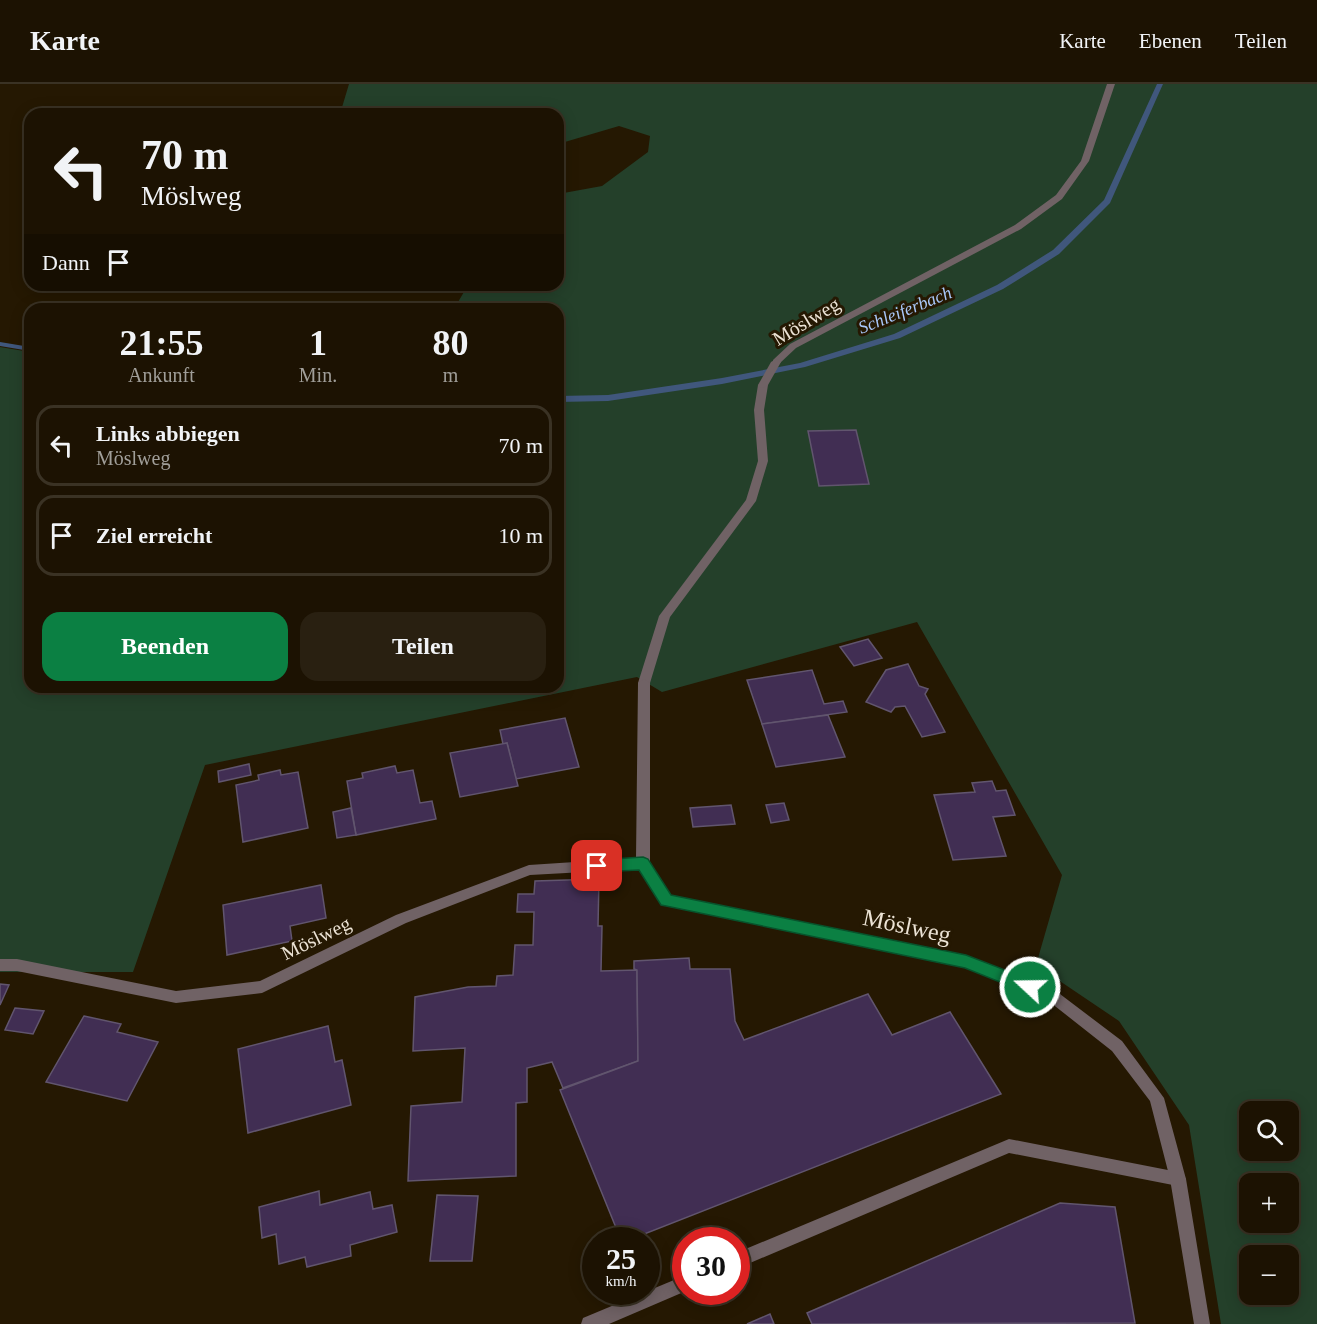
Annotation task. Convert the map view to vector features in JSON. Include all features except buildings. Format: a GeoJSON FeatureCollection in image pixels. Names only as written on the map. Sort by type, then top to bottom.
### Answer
{"type":"FeatureCollection","features":[{"type":"Feature","properties":{"kind":"street","name":"Möslweg"},"geometry":{"type":"LineString","coordinates":[[1111,84],[1085,161],[1059,197],[1018,227],[793,346],[776,362],[763,386],[759,410],[763,461],[751,501],[665,616],[644,683],[643,863],[666,900],[966,962],[1051,995],[1117,1046],[1157,1098],[1178,1179],[1202,1324]]}},
{"type":"Feature","properties":{"kind":"street","name":"Möslweg"},"geometry":{"type":"LineString","coordinates":[[0,965],[17,966],[176,997],[262,987],[401,919],[529,870],[643,863]]}},
{"type":"Feature","properties":{"kind":"street"},"geometry":{"type":"LineString","coordinates":[[750,1255],[1009,1146],[1178,1179]]}},
{"type":"Feature","properties":{"kind":"street"},"geometry":{"type":"LineString","coordinates":[[589,1324],[672,1289]]}},
{"type":"Feature","properties":{"kind":"green space"},"geometry":{"type":"Polygon","coordinates":[[[349,84],[1317,84],[1317,1324],[1221,1324],[1189,1125],[1119,1021],[1036,965],[1062,875],[917,622],[662,692],[637,677],[564,692],[564,303],[458,303],[464,291],[564,291],[564,193],[602,186],[648,152],[650,136],[619,126],[564,142],[564,108],[342,108],[349,84]]]}},
{"type":"Feature","properties":{"kind":"green space"},"geometry":{"type":"Polygon","coordinates":[[[0,347],[24,351],[24,693],[558,693],[205,765],[133,972],[0,972],[0,347]]]}},
{"type":"Feature","properties":{"kind":"waterway","name":"Schleiferbach"},"geometry":{"type":"LineString","coordinates":[[564,399],[608,398],[722,381],[802,365],[897,336],[1000,287],[1056,252],[1107,201],[1160,84]]}},
{"type":"Feature","properties":{"kind":"waterway","name":"Schleiferbach"},"geometry":{"type":"LineString","coordinates":[[0,344],[24,348]]}},
{"type":"Feature","properties":{"kind":"route"},"geometry":{"type":"LineString","coordinates":[[597,866],[643,863],[666,900],[966,962],[1030,987]]}}]}
